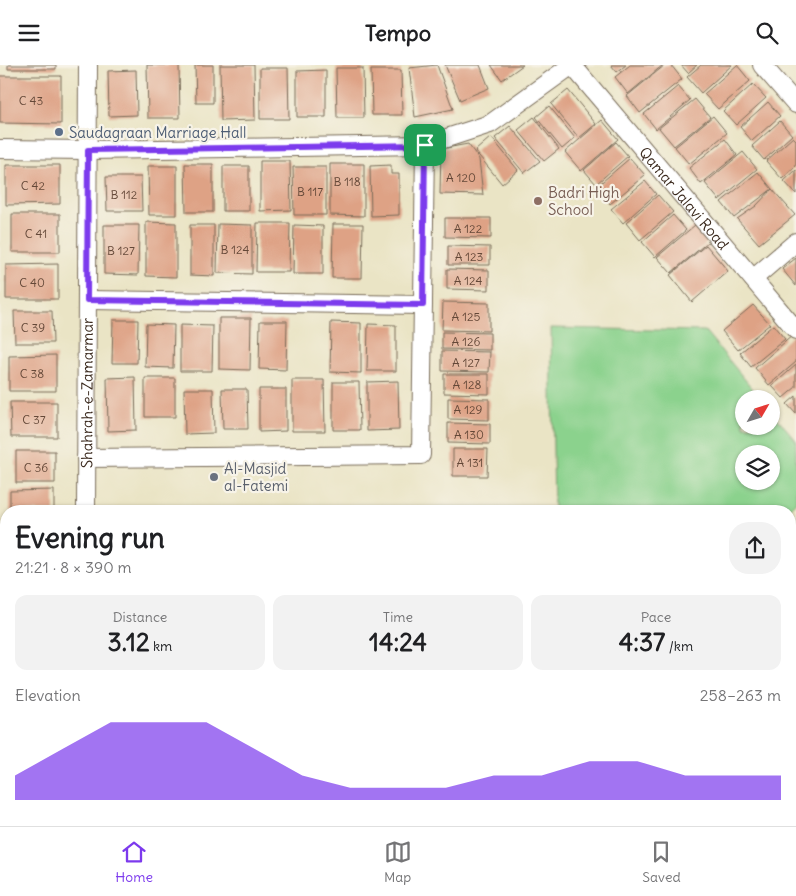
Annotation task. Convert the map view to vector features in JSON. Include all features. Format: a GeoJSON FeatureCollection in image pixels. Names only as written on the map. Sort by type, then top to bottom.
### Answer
{"type":"FeatureCollection","features":[{"type":"Feature","properties":{"kind":"street","name":"Shahrah-e-Zamarmar"},"geometry":{"type":"LineString","coordinates":[[86,505],[88,65]]}},
{"type":"Feature","properties":{"kind":"street"},"geometry":{"type":"LineString","coordinates":[[0,149],[88,150],[425,145],[490,124],[572,65]]}},
{"type":"Feature","properties":{"kind":"street","name":"Qamar Jalavi Road"},"geometry":{"type":"LineString","coordinates":[[572,65],[796,330]]}},
{"type":"Feature","properties":{"kind":"street"},"geometry":{"type":"LineString","coordinates":[[762,65],[796,105]]}},
{"type":"Feature","properties":{"kind":"street"},"geometry":{"type":"LineString","coordinates":[[86,458],[421,455],[425,145]]}},
{"type":"Feature","properties":{"kind":"street"},"geometry":{"type":"LineString","coordinates":[[753,279],[796,242]]}},
{"type":"Feature","properties":{"kind":"street"},"geometry":{"type":"LineString","coordinates":[[87,300],[423,305]]}},
{"type":"Feature","properties":{"kind":"green space"},"geometry":{"type":"Polygon","coordinates":[[[551,328],[705,331],[754,390],[735,390],[735,435],[780,435],[780,421],[796,440],[796,502],[793,505],[554,505],[551,328]]]}},
{"type":"Feature","properties":{"kind":"building"},"geometry":{"type":"Polygon","coordinates":[[[8,65],[56,65],[56,69],[8,69],[8,65]]]}},
{"type":"Feature","properties":{"kind":"building"},"geometry":{"type":"Polygon","coordinates":[[[147,65],[179,65],[180,118],[148,118],[147,65]]]}},
{"type":"Feature","properties":{"kind":"building"},"geometry":{"type":"Polygon","coordinates":[[[195,65],[213,65],[213,103],[196,103],[195,65]]]}},
{"type":"Feature","properties":{"kind":"building"},"geometry":{"type":"Polygon","coordinates":[[[220,65],[254,65],[255,120],[221,121],[220,65]]]}},
{"type":"Feature","properties":{"kind":"building"},"geometry":{"type":"Polygon","coordinates":[[[437,65],[453,109],[415,117],[409,68],[437,65]]]}},
{"type":"Feature","properties":{"kind":"building"},"geometry":{"type":"Polygon","coordinates":[[[445,65],[480,65],[489,88],[460,100],[445,65]]]}},
{"type":"Feature","properties":{"kind":"building"},"geometry":{"type":"Polygon","coordinates":[[[491,65],[523,65],[502,80],[491,65]]]}},
{"type":"Feature","properties":{"kind":"building"},"geometry":{"type":"Polygon","coordinates":[[[611,65],[626,65],[617,72],[611,65]]]}},
{"type":"Feature","properties":{"kind":"building"},"geometry":{"type":"Polygon","coordinates":[[[630,65],[663,65],[628,94],[615,77],[630,65]]]}},
{"type":"Feature","properties":{"kind":"building"},"geometry":{"type":"Polygon","coordinates":[[[665,65],[671,65],[682,79],[640,113],[627,96],[665,65]]]}},
{"type":"Feature","properties":{"kind":"building"},"geometry":{"type":"Polygon","coordinates":[[[681,65],[697,65],[688,73],[681,65]]]}},
{"type":"Feature","properties":{"kind":"building"},"geometry":{"type":"Polygon","coordinates":[[[701,65],[732,65],[701,93],[687,77],[701,65]]]}},
{"type":"Feature","properties":{"kind":"building"},"geometry":{"type":"Polygon","coordinates":[[[737,65],[750,81],[718,109],[704,94],[737,65]]]}},
{"type":"Feature","properties":{"kind":"building"},"geometry":{"type":"Polygon","coordinates":[[[260,68],[288,68],[289,119],[260,119],[260,68]]]}},
{"type":"Feature","properties":{"kind":"building"},"geometry":{"type":"Polygon","coordinates":[[[336,68],[363,68],[364,118],[337,118],[336,68]]]}},
{"type":"Feature","properties":{"kind":"building"},"geometry":{"type":"Polygon","coordinates":[[[136,70],[137,115],[109,116],[108,71],[136,70]]]}},
{"type":"Feature","properties":{"kind":"building"},"geometry":{"type":"Polygon","coordinates":[[[326,70],[326,117],[297,117],[297,71],[326,70]]]}},
{"type":"Feature","properties":{"kind":"building"},"geometry":{"type":"Polygon","coordinates":[[[371,70],[401,70],[402,115],[372,115],[371,70]]]}},
{"type":"Feature","properties":{"kind":"building"},"geometry":{"type":"Polygon","coordinates":[[[0,76],[61,76],[61,124],[0,123],[0,76]]]}},
{"type":"Feature","properties":{"kind":"building"},"geometry":{"type":"Polygon","coordinates":[[[753,84],[766,98],[736,125],[723,111],[753,84]]]}},
{"type":"Feature","properties":{"kind":"building"},"geometry":{"type":"Polygon","coordinates":[[[678,86],[690,100],[656,129],[644,114],[678,86]]]}},
{"type":"Feature","properties":{"kind":"building"},"geometry":{"type":"Polygon","coordinates":[[[568,90],[596,124],[579,138],[551,104],[568,90]]]}},
{"type":"Feature","properties":{"kind":"building"},"geometry":{"type":"Polygon","coordinates":[[[695,99],[710,117],[674,146],[659,128],[695,99]]]}},
{"type":"Feature","properties":{"kind":"building"},"geometry":{"type":"Polygon","coordinates":[[[768,102],[780,116],[752,141],[740,127],[768,102]]]}},
{"type":"Feature","properties":{"kind":"building"},"geometry":{"type":"Polygon","coordinates":[[[549,106],[575,138],[562,149],[536,117],[549,106]]]}},
{"type":"Feature","properties":{"kind":"building"},"geometry":{"type":"Polygon","coordinates":[[[713,116],[727,133],[689,164],[675,147],[713,116]]]}},
{"type":"Feature","properties":{"kind":"building"},"geometry":{"type":"Polygon","coordinates":[[[534,117],[559,149],[544,161],[518,130],[534,117]]]}},
{"type":"Feature","properties":{"kind":"building"},"geometry":{"type":"Polygon","coordinates":[[[602,120],[618,139],[581,171],[565,152],[602,120]]]}},
{"type":"Feature","properties":{"kind":"building"},"geometry":{"type":"Polygon","coordinates":[[[780,121],[792,135],[764,160],[752,146],[780,121]]]}},
{"type":"Feature","properties":{"kind":"building"},"geometry":{"type":"Polygon","coordinates":[[[510,126],[540,161],[524,173],[495,138],[510,126]]]}},
{"type":"Feature","properties":{"kind":"building"},"geometry":{"type":"Polygon","coordinates":[[[491,137],[518,170],[502,184],[475,151],[491,137]]]}},
{"type":"Feature","properties":{"kind":"building"},"geometry":{"type":"Polygon","coordinates":[[[793,137],[796,140],[796,166],[782,179],[766,161],[793,137]]]}},
{"type":"Feature","properties":{"kind":"building"},"geometry":{"type":"Polygon","coordinates":[[[725,139],[737,155],[701,184],[689,168],[725,139]]]}},
{"type":"Feature","properties":{"kind":"building"},"geometry":{"type":"Polygon","coordinates":[[[616,142],[628,156],[596,184],[584,170],[616,142]]]}},
{"type":"Feature","properties":{"kind":"building"},"geometry":{"type":"Polygon","coordinates":[[[468,144],[479,159],[483,195],[440,194],[441,149],[468,144]]]}},
{"type":"Feature","properties":{"kind":"building"},"geometry":{"type":"Polygon","coordinates":[[[743,152],[757,169],[719,200],[705,183],[743,152]]]}},
{"type":"Feature","properties":{"kind":"building"},"geometry":{"type":"Polygon","coordinates":[[[630,158],[645,175],[610,204],[596,187],[630,158]]]}},
{"type":"Feature","properties":{"kind":"building"},"geometry":{"type":"Polygon","coordinates":[[[260,161],[290,161],[291,210],[260,211],[260,161]]]}},
{"type":"Feature","properties":{"kind":"building"},"geometry":{"type":"Polygon","coordinates":[[[185,164],[213,164],[213,212],[186,212],[185,164]]]}},
{"type":"Feature","properties":{"kind":"building"},"geometry":{"type":"Polygon","coordinates":[[[330,164],[364,164],[364,216],[330,215],[330,164]]]}},
{"type":"Feature","properties":{"kind":"building"},"geometry":{"type":"Polygon","coordinates":[[[6,165],[60,165],[60,204],[6,205],[6,165]]]}},
{"type":"Feature","properties":{"kind":"building"},"geometry":{"type":"Polygon","coordinates":[[[391,165],[391,174],[399,174],[399,215],[371,216],[370,166],[391,165]]]}},
{"type":"Feature","properties":{"kind":"building"},"geometry":{"type":"Polygon","coordinates":[[[148,166],[177,166],[177,215],[149,215],[148,166]]]}},
{"type":"Feature","properties":{"kind":"building"},"geometry":{"type":"Polygon","coordinates":[[[223,166],[249,166],[249,211],[223,211],[223,166]]]}},
{"type":"Feature","properties":{"kind":"building"},"geometry":{"type":"Polygon","coordinates":[[[293,167],[326,167],[326,215],[294,215],[293,167]]]}},
{"type":"Feature","properties":{"kind":"building"},"geometry":{"type":"Polygon","coordinates":[[[796,170],[796,194],[784,181],[796,170]]]}},
{"type":"Feature","properties":{"kind":"building"},"geometry":{"type":"Polygon","coordinates":[[[758,172],[772,189],[734,218],[721,202],[758,172]]]}},
{"type":"Feature","properties":{"kind":"building"},"geometry":{"type":"Polygon","coordinates":[[[106,177],[141,177],[142,211],[107,211],[106,177]]]}},
{"type":"Feature","properties":{"kind":"building"},"geometry":{"type":"Polygon","coordinates":[[[645,181],[656,194],[623,223],[611,209],[645,181]]]}},
{"type":"Feature","properties":{"kind":"building"},"geometry":{"type":"Polygon","coordinates":[[[772,189],[795,215],[759,244],[737,219],[756,206],[772,189]]]}},
{"type":"Feature","properties":{"kind":"building"},"geometry":{"type":"Polygon","coordinates":[[[658,195],[673,212],[640,240],[626,223],[658,195]]]}},
{"type":"Feature","properties":{"kind":"building"},"geometry":{"type":"Polygon","coordinates":[[[12,214],[60,214],[60,252],[12,252],[12,214]]]}},
{"type":"Feature","properties":{"kind":"building"},"geometry":{"type":"Polygon","coordinates":[[[673,215],[686,230],[655,257],[642,242],[673,215]]]}},
{"type":"Feature","properties":{"kind":"building"},"geometry":{"type":"Polygon","coordinates":[[[445,218],[491,218],[491,238],[445,237],[445,218]]]}},
{"type":"Feature","properties":{"kind":"building"},"geometry":{"type":"Polygon","coordinates":[[[146,222],[176,223],[176,277],[146,276],[146,222]]]}},
{"type":"Feature","properties":{"kind":"building"},"geometry":{"type":"Polygon","coordinates":[[[257,223],[290,223],[289,272],[256,272],[257,223]]]}},
{"type":"Feature","properties":{"kind":"building"},"geometry":{"type":"Polygon","coordinates":[[[218,224],[252,225],[252,274],[217,273],[218,224]]]}},
{"type":"Feature","properties":{"kind":"building"},"geometry":{"type":"Polygon","coordinates":[[[333,224],[363,224],[362,278],[332,278],[333,224]]]}},
{"type":"Feature","properties":{"kind":"building"},"geometry":{"type":"Polygon","coordinates":[[[104,225],[139,225],[138,275],[104,274],[104,225]]]}},
{"type":"Feature","properties":{"kind":"building"},"geometry":{"type":"Polygon","coordinates":[[[190,225],[214,225],[214,276],[190,275],[190,225]]]}},
{"type":"Feature","properties":{"kind":"building"},"geometry":{"type":"Polygon","coordinates":[[[294,225],[323,226],[323,274],[293,274],[294,225]]]}},
{"type":"Feature","properties":{"kind":"building"},"geometry":{"type":"Polygon","coordinates":[[[695,225],[709,241],[671,273],[657,257],[695,225]]]}},
{"type":"Feature","properties":{"kind":"building"},"geometry":{"type":"Polygon","coordinates":[[[706,245],[728,271],[692,302],[670,275],[706,245]]]}},
{"type":"Feature","properties":{"kind":"building"},"geometry":{"type":"Polygon","coordinates":[[[448,246],[490,247],[490,265],[448,265],[448,246]]]}},
{"type":"Feature","properties":{"kind":"building"},"geometry":{"type":"Polygon","coordinates":[[[796,258],[796,286],[782,269],[796,258]]]}},
{"type":"Feature","properties":{"kind":"building"},"geometry":{"type":"Polygon","coordinates":[[[58,264],[58,299],[6,299],[6,265],[58,264]]]}},
{"type":"Feature","properties":{"kind":"building"},"geometry":{"type":"Polygon","coordinates":[[[447,269],[489,270],[489,290],[447,289],[447,269]]]}},
{"type":"Feature","properties":{"kind":"building"},"geometry":{"type":"Polygon","coordinates":[[[443,302],[489,303],[489,331],[442,330],[443,302]]]}},
{"type":"Feature","properties":{"kind":"building"},"geometry":{"type":"Polygon","coordinates":[[[753,305],[770,324],[738,350],[722,331],[753,305]]]}},
{"type":"Feature","properties":{"kind":"building"},"geometry":{"type":"Polygon","coordinates":[[[14,311],[52,311],[53,343],[15,343],[14,311]]]}},
{"type":"Feature","properties":{"kind":"building"},"geometry":{"type":"Polygon","coordinates":[[[219,318],[251,318],[250,370],[219,369],[219,318]]]}},
{"type":"Feature","properties":{"kind":"building"},"geometry":{"type":"Polygon","coordinates":[[[113,320],[138,320],[137,363],[112,363],[113,320]]]}},
{"type":"Feature","properties":{"kind":"building"},"geometry":{"type":"Polygon","coordinates":[[[260,321],[287,321],[286,370],[259,369],[260,321]]]}},
{"type":"Feature","properties":{"kind":"building"},"geometry":{"type":"Polygon","coordinates":[[[331,322],[361,323],[361,373],[330,372],[331,322]]]}},
{"type":"Feature","properties":{"kind":"building"},"geometry":{"type":"Polygon","coordinates":[[[146,324],[174,325],[173,368],[145,367],[146,324]]]}},
{"type":"Feature","properties":{"kind":"building"},"geometry":{"type":"Polygon","coordinates":[[[368,324],[396,325],[396,371],[367,371],[368,324]]]}},
{"type":"Feature","properties":{"kind":"building"},"geometry":{"type":"Polygon","coordinates":[[[180,325],[213,326],[212,371],[180,371],[180,325]]]}},
{"type":"Feature","properties":{"kind":"building"},"geometry":{"type":"Polygon","coordinates":[[[773,325],[785,339],[751,367],[740,353],[773,325]]]}},
{"type":"Feature","properties":{"kind":"building"},"geometry":{"type":"Polygon","coordinates":[[[442,332],[490,333],[490,350],[442,349],[442,332]]]}},
{"type":"Feature","properties":{"kind":"building"},"geometry":{"type":"Polygon","coordinates":[[[793,335],[796,339],[796,362],[769,385],[755,368],[793,335]]]}},
{"type":"Feature","properties":{"kind":"building"},"geometry":{"type":"Polygon","coordinates":[[[442,351],[490,352],[489,372],[442,371],[442,351]]]}},
{"type":"Feature","properties":{"kind":"building"},"geometry":{"type":"Polygon","coordinates":[[[56,355],[56,391],[9,391],[9,356],[56,355]]]}},
{"type":"Feature","properties":{"kind":"building"},"geometry":{"type":"Polygon","coordinates":[[[796,365],[796,387],[783,398],[780,395],[780,390],[776,390],[772,386],[796,365]]]}},
{"type":"Feature","properties":{"kind":"building"},"geometry":{"type":"Polygon","coordinates":[[[444,374],[489,374],[489,394],[444,393],[444,374]]]}},
{"type":"Feature","properties":{"kind":"building"},"geometry":{"type":"Polygon","coordinates":[[[135,377],[136,430],[108,431],[107,378],[135,377]]]}},
{"type":"Feature","properties":{"kind":"building"},"geometry":{"type":"Polygon","coordinates":[[[145,378],[175,378],[175,417],[145,417],[145,378]]]}},
{"type":"Feature","properties":{"kind":"building"},"geometry":{"type":"Polygon","coordinates":[[[292,380],[324,380],[325,431],[292,431],[292,380]]]}},
{"type":"Feature","properties":{"kind":"building"},"geometry":{"type":"Polygon","coordinates":[[[398,381],[399,430],[367,431],[367,382],[398,381]]]}},
{"type":"Feature","properties":{"kind":"building"},"geometry":{"type":"Polygon","coordinates":[[[333,382],[359,382],[360,430],[333,430],[333,382]]]}},
{"type":"Feature","properties":{"kind":"building"},"geometry":{"type":"Polygon","coordinates":[[[184,389],[213,389],[214,433],[185,434],[184,389]]]}},
{"type":"Feature","properties":{"kind":"building"},"geometry":{"type":"Polygon","coordinates":[[[222,389],[247,389],[248,429],[223,429],[222,389]]]}},
{"type":"Feature","properties":{"kind":"building"},"geometry":{"type":"Polygon","coordinates":[[[259,389],[286,389],[286,431],[259,432],[259,389]]]}},
{"type":"Feature","properties":{"kind":"building"},"geometry":{"type":"Polygon","coordinates":[[[796,396],[796,414],[787,404],[796,396]]]}},
{"type":"Feature","properties":{"kind":"building"},"geometry":{"type":"Polygon","coordinates":[[[448,398],[489,399],[489,420],[448,419],[448,398]]]}},
{"type":"Feature","properties":{"kind":"building"},"geometry":{"type":"Polygon","coordinates":[[[10,402],[57,402],[57,437],[11,437],[10,402]]]}},
{"type":"Feature","properties":{"kind":"building"},"geometry":{"type":"Polygon","coordinates":[[[448,423],[490,424],[490,444],[448,443],[448,423]]]}},
{"type":"Feature","properties":{"kind":"building"},"geometry":{"type":"Polygon","coordinates":[[[453,449],[488,449],[487,476],[453,476],[453,449]]]}},
{"type":"Feature","properties":{"kind":"building"},"geometry":{"type":"Polygon","coordinates":[[[16,451],[55,451],[55,483],[16,483],[16,451]]]}},
{"type":"Feature","properties":{"kind":"building"},"geometry":{"type":"Polygon","coordinates":[[[54,490],[54,505],[10,505],[10,491],[54,490]]]}},
{"type":"Feature","properties":{"kind":"place","name":"Saudagraan Marriage Hall"},"geometry":{"type":"Point","coordinates":[59,132]}},
{"type":"Feature","properties":{"kind":"place","name":"Badri High School"},"geometry":{"type":"Point","coordinates":[538,201]}},
{"type":"Feature","properties":{"kind":"place","name":"Al-Masjid al-Fatemi"},"geometry":{"type":"Point","coordinates":[214,477]}},
{"type":"Feature","properties":{"kind":"route"},"geometry":{"type":"LineString","coordinates":[[425,145],[423,305],[87,300],[88,150],[425,145]]}}]}
